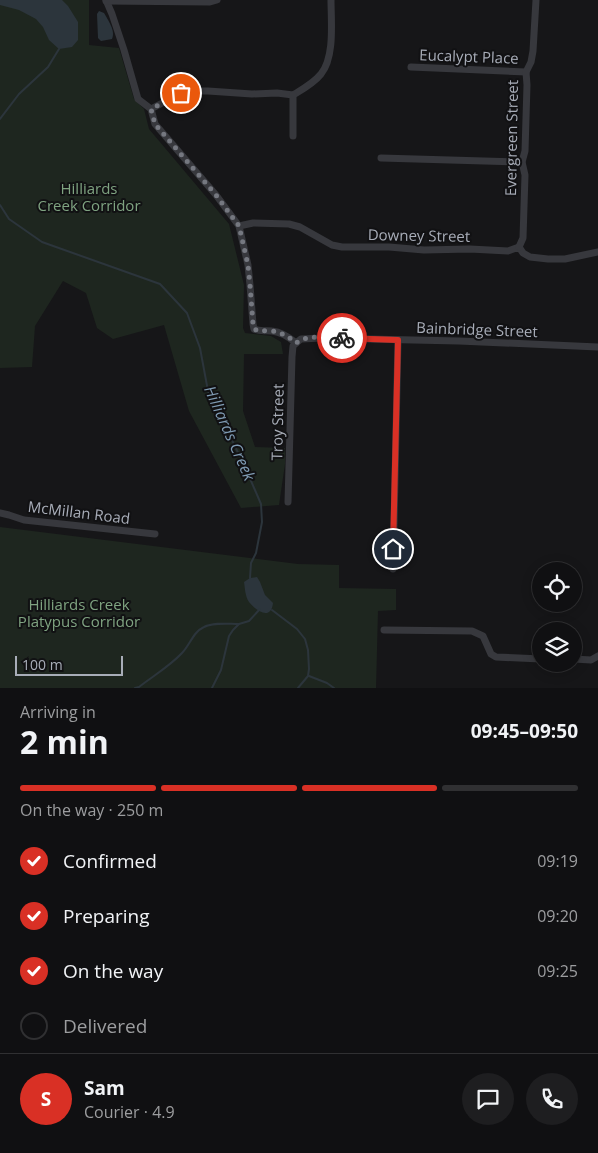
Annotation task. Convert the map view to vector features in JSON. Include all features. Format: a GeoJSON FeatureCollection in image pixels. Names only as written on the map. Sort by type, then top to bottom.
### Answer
{"type":"FeatureCollection","features":[{"type":"Feature","properties":{"kind":"street"},"geometry":{"type":"LineString","coordinates":[[218,0],[210,2],[106,0],[124,50],[138,99],[151,109],[155,124],[216,195],[239,226],[248,265],[254,329],[282,334],[296,343]]}},
{"type":"Feature","properties":{"kind":"street"},"geometry":{"type":"LineString","coordinates":[[151,109],[181,93],[190,91],[293,95],[314,80],[325,68],[330,49],[331,0]]}},
{"type":"Feature","properties":{"kind":"street","name":"Evergreen Street"},"geometry":{"type":"LineString","coordinates":[[519,247],[523,238],[524,175],[522,162],[525,151],[526,72],[531,62],[533,51],[536,0]]}},
{"type":"Feature","properties":{"kind":"street","name":"Eucalypt Place"},"geometry":{"type":"LineString","coordinates":[[411,67],[526,72]]}},
{"type":"Feature","properties":{"kind":"street"},"geometry":{"type":"LineString","coordinates":[[293,95],[293,136]]}},
{"type":"Feature","properties":{"kind":"street"},"geometry":{"type":"LineString","coordinates":[[381,158],[522,162]]}},
{"type":"Feature","properties":{"kind":"street","name":"Downey Street"},"geometry":{"type":"LineString","coordinates":[[239,226],[289,224],[300,227],[332,245],[342,247],[508,251],[519,247]]}},
{"type":"Feature","properties":{"kind":"street"},"geometry":{"type":"LineString","coordinates":[[519,247],[523,253],[530,257],[548,259],[565,259],[598,252]]}},
{"type":"Feature","properties":{"kind":"street","name":"Bainbridge Street"},"geometry":{"type":"LineString","coordinates":[[296,343],[301,339],[307,338],[459,341],[598,347]]}},
{"type":"Feature","properties":{"kind":"street"},"geometry":{"type":"LineString","coordinates":[[393,569],[398,340]]}},
{"type":"Feature","properties":{"kind":"street","name":"Troy Street"},"geometry":{"type":"LineString","coordinates":[[288,502],[292,357],[293,346],[296,343]]}},
{"type":"Feature","properties":{"kind":"street","name":"McMillan Road"},"geometry":{"type":"LineString","coordinates":[[0,513],[9,514],[24,520],[156,534]]}},
{"type":"Feature","properties":{"kind":"street"},"geometry":{"type":"LineString","coordinates":[[384,630],[472,631],[483,636],[491,654],[496,657],[532,658]]}},
{"type":"Feature","properties":{"kind":"street"},"geometry":{"type":"LineString","coordinates":[[582,659],[591,660],[598,656]]}},
{"type":"Feature","properties":{"kind":"green space","name":"Hilliards Creek Corridor"},"geometry":{"type":"Polygon","coordinates":[[[0,0],[89,0],[89,45],[119,48],[134,99],[144,109],[149,129],[229,224],[244,285],[243,328],[245,333],[271,336],[281,342],[283,354],[244,354],[243,411],[255,447],[285,448],[285,464],[279,505],[241,508],[189,411],[164,325],[113,339],[97,328],[86,293],[63,281],[35,326],[32,367],[0,368],[0,0]]]}},
{"type":"Feature","properties":{"kind":"green space","name":"Hilliards Creek Platypus Corridor"},"geometry":{"type":"Polygon","coordinates":[[[0,527],[298,564],[339,565],[339,588],[396,589],[396,610],[378,611],[376,688],[0,688],[0,527]]]}},
{"type":"Feature","properties":{"kind":"shaded area"},"geometry":{"type":"Polygon","coordinates":[[[0,0],[62,0],[78,22],[78,40],[72,47],[59,49],[49,40],[43,27],[36,19],[19,10],[0,5],[0,0]]]}},
{"type":"Feature","properties":{"kind":"shaded area"},"geometry":{"type":"Polygon","coordinates":[[[99,11],[104,13],[111,26],[112,39],[101,41],[98,38],[97,14],[99,11]]]}},
{"type":"Feature","properties":{"kind":"shaded area"},"geometry":{"type":"Polygon","coordinates":[[[257,577],[265,595],[273,603],[272,608],[266,613],[255,608],[249,602],[246,595],[244,582],[250,578],[257,577]]]}},
{"type":"Feature","properties":{"kind":"waterway","name":"Hilliards Creek"},"geometry":{"type":"LineString","coordinates":[[0,119],[19,94],[48,67],[59,49]]}},
{"type":"Feature","properties":{"kind":"waterway","name":"Hilliards Creek"},"geometry":{"type":"LineString","coordinates":[[0,205],[9,219],[42,242],[160,284],[187,313],[200,348],[208,391],[261,504],[262,522],[256,553],[251,563],[250,578]]}},
{"type":"Feature","properties":{"kind":"waterway"},"geometry":{"type":"LineString","coordinates":[[212,688],[221,670],[229,636],[239,624],[249,621],[260,609]]}},
{"type":"Feature","properties":{"kind":"waterway","name":"Hilliards Creek"},"geometry":{"type":"LineString","coordinates":[[272,610],[297,629],[305,639],[308,650],[309,669],[308,676],[298,688]]}},
{"type":"Feature","properties":{"kind":"waterway"},"geometry":{"type":"LineString","coordinates":[[135,688],[139,687],[177,658],[200,629],[212,624],[239,624]]}},
{"type":"Feature","properties":{"kind":"waterway"},"geometry":{"type":"LineString","coordinates":[[309,676],[334,688]]}},
{"type":"Feature","properties":{"kind":"way so far"},"geometry":{"type":"LineString","coordinates":[[181,93],[151,109],[155,124],[216,195],[239,226],[248,265],[254,329],[282,334],[296,343],[301,339],[307,338],[342,338]]}},
{"type":"Feature","properties":{"kind":"route"},"geometry":{"type":"LineString","coordinates":[[342,338],[398,340],[393,549]]}}]}
